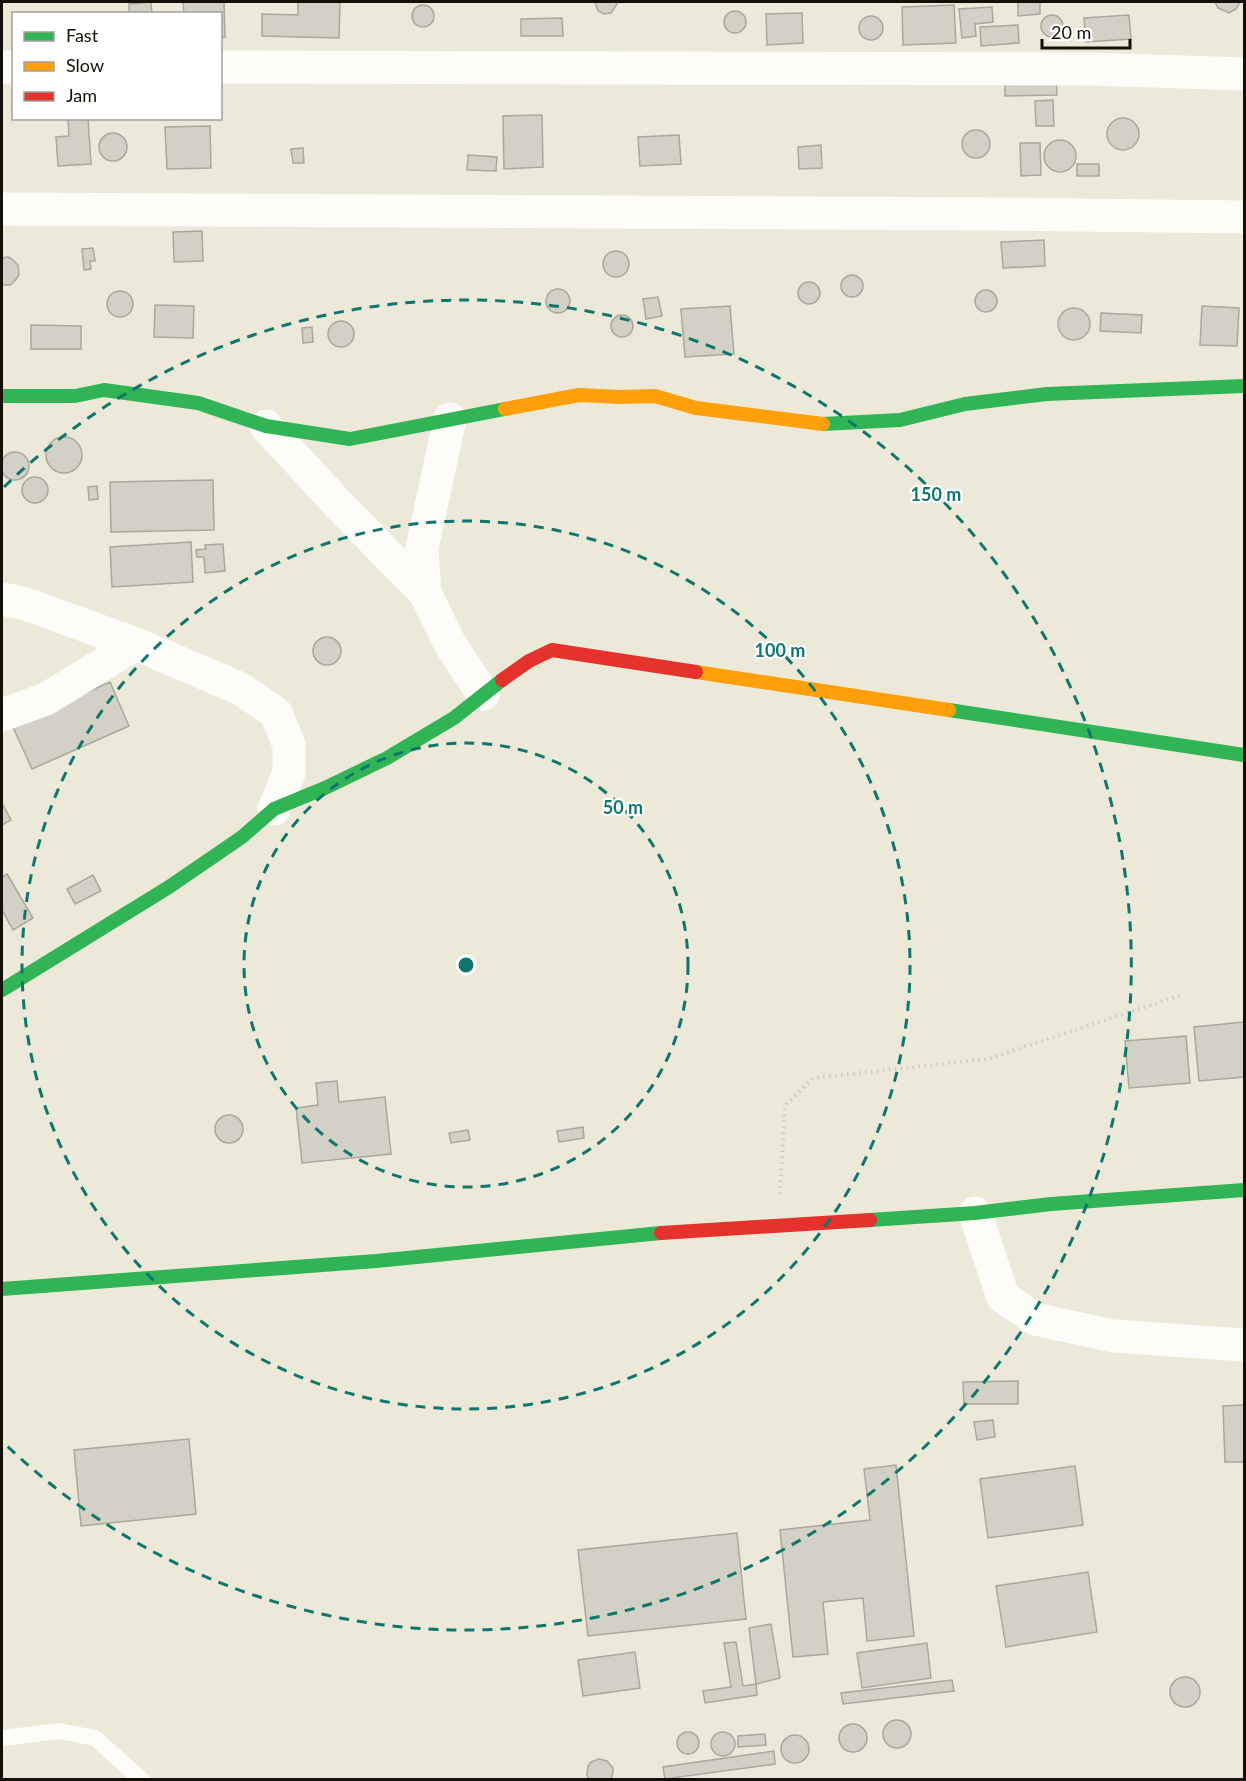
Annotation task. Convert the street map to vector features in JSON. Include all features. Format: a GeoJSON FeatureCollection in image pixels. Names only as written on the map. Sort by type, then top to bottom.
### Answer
{"type":"FeatureCollection","features":[{"type":"Feature","properties":{"kind":"main road"},"geometry":{"type":"LineString","coordinates":[[2,396],[75,396],[104,390],[198,403],[266,426],[350,439],[579,395],[655,396],[696,408],[819,424],[900,420],[965,404],[1047,394],[1245,386]]}},
{"type":"Feature","properties":{"kind":"main road"},"geometry":{"type":"LineString","coordinates":[[2,990],[169,887],[242,837],[274,809],[325,788],[387,758],[454,718],[529,661],[552,650],[1245,756]]}},
{"type":"Feature","properties":{"kind":"main road"},"geometry":{"type":"LineString","coordinates":[[2,1289],[376,1261],[641,1234],[975,1213],[1051,1204],[1245,1190]]}},
{"type":"Feature","properties":{"kind":"street"},"geometry":{"type":"LineString","coordinates":[[222,67],[1091,69],[1245,74]]}},
{"type":"Feature","properties":{"kind":"street"},"geometry":{"type":"LineString","coordinates":[[2,209],[1245,217]]}},
{"type":"Feature","properties":{"kind":"street"},"geometry":{"type":"LineString","coordinates":[[425,593],[422,548],[450,419]]}},
{"type":"Feature","properties":{"kind":"street"},"geometry":{"type":"LineString","coordinates":[[266,426],[425,593],[450,644],[483,694]]}},
{"type":"Feature","properties":{"kind":"street"},"geometry":{"type":"LineString","coordinates":[[2,599],[23,603],[136,644],[242,689],[276,713],[289,745],[289,773],[274,809]]}},
{"type":"Feature","properties":{"kind":"street"},"geometry":{"type":"LineString","coordinates":[[2,715],[46,699],[136,644]]}},
{"type":"Feature","properties":{"kind":"street"},"geometry":{"type":"LineString","coordinates":[[975,1213],[1003,1297],[1035,1319],[1113,1336],[1245,1345]]}},
{"type":"Feature","properties":{"kind":"lane"},"geometry":{"type":"LineString","coordinates":[[2,1738],[59,1731],[95,1738],[142,1779]]}},
{"type":"Feature","properties":{"kind":"path"},"geometry":{"type":"LineString","coordinates":[[778,1225],[785,1106],[813,1078],[988,1059],[1184,994]]}},
{"type":"Feature","properties":{"kind":"building"},"geometry":{"type":"Polygon","coordinates":[[[151,2],[152,12],[129,12],[129,4],[151,2]]]}},
{"type":"Feature","properties":{"kind":"building"},"geometry":{"type":"Polygon","coordinates":[[[183,2],[224,2],[225,37],[222,37],[222,12],[184,12],[183,2]]]}},
{"type":"Feature","properties":{"kind":"building"},"geometry":{"type":"Polygon","coordinates":[[[298,2],[340,2],[339,38],[262,36],[262,14],[298,15],[298,2]]]}},
{"type":"Feature","properties":{"kind":"building"},"geometry":{"type":"Polygon","coordinates":[[[595,2],[616,2],[617,4],[611,13],[604,14],[598,11],[595,2]]]}},
{"type":"Feature","properties":{"kind":"building"},"geometry":{"type":"Polygon","coordinates":[[[1018,2],[1040,2],[1040,14],[1018,16],[1018,2]]]}},
{"type":"Feature","properties":{"kind":"building"},"geometry":{"type":"Polygon","coordinates":[[[1215,2],[1240,2],[1236,9],[1229,13],[1218,8],[1215,2]]]}},
{"type":"Feature","properties":{"kind":"building"},"geometry":{"type":"Polygon","coordinates":[[[423,5],[431,8],[434,16],[431,24],[423,27],[415,24],[412,16],[415,8],[423,5]]]}},
{"type":"Feature","properties":{"kind":"building"},"geometry":{"type":"Polygon","coordinates":[[[954,5],[956,43],[903,45],[902,7],[954,5]]]}},
{"type":"Feature","properties":{"kind":"building"},"geometry":{"type":"Polygon","coordinates":[[[992,7],[993,22],[975,24],[976,36],[962,38],[959,9],[992,7]]]}},
{"type":"Feature","properties":{"kind":"building"},"geometry":{"type":"Polygon","coordinates":[[[735,11],[743,14],[746,22],[743,30],[735,33],[727,30],[724,22],[727,14],[735,11]]]}},
{"type":"Feature","properties":{"kind":"building"},"geometry":{"type":"Polygon","coordinates":[[[802,13],[803,43],[767,45],[766,14],[802,13]]]}},
{"type":"Feature","properties":{"kind":"building"},"geometry":{"type":"Polygon","coordinates":[[[1052,15],[1062,22],[1063,26],[1056,36],[1052,37],[1042,30],[1041,26],[1048,16],[1052,15]]]}},
{"type":"Feature","properties":{"kind":"building"},"geometry":{"type":"Polygon","coordinates":[[[1129,15],[1131,39],[1086,42],[1084,18],[1129,15]]]}},
{"type":"Feature","properties":{"kind":"building"},"geometry":{"type":"Polygon","coordinates":[[[871,16],[880,19],[883,28],[880,37],[871,40],[862,37],[859,28],[862,19],[871,16]]]}},
{"type":"Feature","properties":{"kind":"building"},"geometry":{"type":"Polygon","coordinates":[[[562,18],[563,36],[521,36],[521,19],[562,18]]]}},
{"type":"Feature","properties":{"kind":"building"},"geometry":{"type":"Polygon","coordinates":[[[1018,25],[1019,43],[981,46],[980,27],[1018,25]]]}},
{"type":"Feature","properties":{"kind":"building"},"geometry":{"type":"Polygon","coordinates":[[[1056,80],[1057,95],[1005,96],[1005,81],[1056,80]]]}},
{"type":"Feature","properties":{"kind":"building"},"geometry":{"type":"Polygon","coordinates":[[[1053,100],[1054,126],[1036,126],[1035,101],[1053,100]]]}},
{"type":"Feature","properties":{"kind":"building"},"geometry":{"type":"Polygon","coordinates":[[[542,115],[543,167],[504,169],[503,116],[542,115]]]}},
{"type":"Feature","properties":{"kind":"building"},"geometry":{"type":"Polygon","coordinates":[[[1123,118],[1134,123],[1139,134],[1134,145],[1123,150],[1112,145],[1107,134],[1112,123],[1123,118]]]}},
{"type":"Feature","properties":{"kind":"building"},"geometry":{"type":"Polygon","coordinates":[[[68,120],[88,120],[91,164],[58,166],[56,137],[69,136],[68,120]]]}},
{"type":"Feature","properties":{"kind":"building"},"geometry":{"type":"Polygon","coordinates":[[[210,126],[211,168],[167,169],[165,127],[210,126]]]}},
{"type":"Feature","properties":{"kind":"building"},"geometry":{"type":"Polygon","coordinates":[[[976,130],[986,134],[990,144],[986,154],[976,158],[966,154],[962,144],[966,134],[976,130]]]}},
{"type":"Feature","properties":{"kind":"building"},"geometry":{"type":"Polygon","coordinates":[[[113,133],[123,137],[127,147],[123,157],[113,161],[103,157],[99,147],[103,137],[113,133]]]}},
{"type":"Feature","properties":{"kind":"building"},"geometry":{"type":"Polygon","coordinates":[[[679,135],[681,164],[640,166],[638,137],[679,135]]]}},
{"type":"Feature","properties":{"kind":"building"},"geometry":{"type":"Polygon","coordinates":[[[1060,140],[1071,145],[1076,156],[1071,167],[1060,172],[1049,167],[1044,156],[1049,145],[1060,140]]]}},
{"type":"Feature","properties":{"kind":"building"},"geometry":{"type":"Polygon","coordinates":[[[1020,143],[1040,143],[1041,175],[1021,176],[1020,143]]]}},
{"type":"Feature","properties":{"kind":"building"},"geometry":{"type":"Polygon","coordinates":[[[821,145],[822,168],[799,169],[798,147],[821,145]]]}},
{"type":"Feature","properties":{"kind":"building"},"geometry":{"type":"Polygon","coordinates":[[[303,148],[304,163],[293,163],[291,149],[303,148]]]}},
{"type":"Feature","properties":{"kind":"building"},"geometry":{"type":"Polygon","coordinates":[[[468,155],[497,157],[496,171],[467,170],[468,155]]]}},
{"type":"Feature","properties":{"kind":"building"},"geometry":{"type":"Polygon","coordinates":[[[1077,164],[1099,164],[1099,176],[1077,176],[1077,164]]]}},
{"type":"Feature","properties":{"kind":"building"},"geometry":{"type":"Polygon","coordinates":[[[202,231],[203,261],[174,262],[173,232],[202,231]]]}},
{"type":"Feature","properties":{"kind":"building"},"geometry":{"type":"Polygon","coordinates":[[[1044,240],[1045,266],[1003,268],[1001,242],[1044,240]]]}},
{"type":"Feature","properties":{"kind":"building"},"geometry":{"type":"Polygon","coordinates":[[[93,248],[95,261],[90,261],[91,269],[84,270],[82,249],[93,248]]]}},
{"type":"Feature","properties":{"kind":"building"},"geometry":{"type":"Polygon","coordinates":[[[616,251],[625,255],[629,264],[625,273],[616,277],[607,273],[603,264],[607,255],[616,251]]]}},
{"type":"Feature","properties":{"kind":"building"},"geometry":{"type":"Polygon","coordinates":[[[8,257],[18,265],[19,275],[10,285],[2,285],[2,258],[8,257]]]}},
{"type":"Feature","properties":{"kind":"building"},"geometry":{"type":"Polygon","coordinates":[[[852,275],[860,278],[863,286],[860,294],[852,297],[844,294],[841,286],[844,278],[852,275]]]}},
{"type":"Feature","properties":{"kind":"building"},"geometry":{"type":"Polygon","coordinates":[[[805,282],[813,282],[820,289],[820,297],[813,304],[805,304],[798,297],[798,289],[805,282]]]}},
{"type":"Feature","properties":{"kind":"building"},"geometry":{"type":"Polygon","coordinates":[[[558,289],[567,292],[570,301],[567,310],[558,313],[549,310],[546,301],[549,292],[558,289]]]}},
{"type":"Feature","properties":{"kind":"building"},"geometry":{"type":"Polygon","coordinates":[[[982,290],[990,290],[997,297],[997,305],[990,312],[982,312],[975,305],[975,297],[982,290]]]}},
{"type":"Feature","properties":{"kind":"building"},"geometry":{"type":"Polygon","coordinates":[[[120,291],[129,295],[133,304],[129,313],[120,317],[111,313],[107,304],[111,295],[120,291]]]}},
{"type":"Feature","properties":{"kind":"building"},"geometry":{"type":"Polygon","coordinates":[[[658,297],[662,316],[646,319],[643,299],[658,297]]]}},
{"type":"Feature","properties":{"kind":"building"},"geometry":{"type":"Polygon","coordinates":[[[155,305],[194,306],[193,338],[154,337],[155,305]]]}},
{"type":"Feature","properties":{"kind":"building"},"geometry":{"type":"Polygon","coordinates":[[[730,306],[734,354],[685,357],[681,309],[730,306]]]}},
{"type":"Feature","properties":{"kind":"building"},"geometry":{"type":"Polygon","coordinates":[[[1202,306],[1239,308],[1237,346],[1200,345],[1202,306]]]}},
{"type":"Feature","properties":{"kind":"building"},"geometry":{"type":"Polygon","coordinates":[[[1074,308],[1085,313],[1090,324],[1085,335],[1074,340],[1063,335],[1058,324],[1063,313],[1074,308]]]}},
{"type":"Feature","properties":{"kind":"building"},"geometry":{"type":"Polygon","coordinates":[[[1101,313],[1142,315],[1141,333],[1100,331],[1101,313]]]}},
{"type":"Feature","properties":{"kind":"building"},"geometry":{"type":"Polygon","coordinates":[[[618,315],[626,315],[633,322],[633,330],[626,337],[618,337],[611,330],[611,322],[618,315]]]}},
{"type":"Feature","properties":{"kind":"building"},"geometry":{"type":"Polygon","coordinates":[[[341,321],[350,325],[354,334],[350,343],[341,347],[332,343],[328,334],[332,325],[341,321]]]}},
{"type":"Feature","properties":{"kind":"building"},"geometry":{"type":"Polygon","coordinates":[[[31,325],[81,326],[81,349],[31,349],[31,325]]]}},
{"type":"Feature","properties":{"kind":"building"},"geometry":{"type":"Polygon","coordinates":[[[312,327],[313,342],[303,343],[302,328],[312,327]]]}},
{"type":"Feature","properties":{"kind":"building"},"geometry":{"type":"Polygon","coordinates":[[[64,437],[77,442],[82,455],[77,468],[64,473],[51,468],[46,455],[51,442],[64,437]]]}},
{"type":"Feature","properties":{"kind":"building"},"geometry":{"type":"Polygon","coordinates":[[[15,452],[25,456],[29,466],[25,476],[15,480],[5,476],[1,466],[5,456],[15,452]]]}},
{"type":"Feature","properties":{"kind":"building"},"geometry":{"type":"Polygon","coordinates":[[[35,477],[44,481],[48,490],[44,499],[35,503],[26,499],[22,490],[26,481],[35,477]]]}},
{"type":"Feature","properties":{"kind":"building"},"geometry":{"type":"Polygon","coordinates":[[[213,480],[214,530],[111,532],[110,482],[213,480]]]}},
{"type":"Feature","properties":{"kind":"building"},"geometry":{"type":"Polygon","coordinates":[[[97,486],[98,499],[89,500],[88,487],[97,486]]]}},
{"type":"Feature","properties":{"kind":"building"},"geometry":{"type":"Polygon","coordinates":[[[191,542],[193,582],[112,587],[110,547],[191,542]]]}},
{"type":"Feature","properties":{"kind":"building"},"geometry":{"type":"Polygon","coordinates":[[[223,544],[225,571],[205,573],[204,557],[197,557],[196,550],[206,549],[205,545],[223,544]]]}},
{"type":"Feature","properties":{"kind":"building"},"geometry":{"type":"Polygon","coordinates":[[[327,637],[337,641],[341,651],[337,661],[327,665],[317,661],[313,651],[317,641],[327,637]]]}},
{"type":"Feature","properties":{"kind":"building"},"geometry":{"type":"Polygon","coordinates":[[[110,682],[129,726],[32,769],[12,725],[110,682]]]}},
{"type":"Feature","properties":{"kind":"building"},"geometry":{"type":"Polygon","coordinates":[[[2,803],[11,820],[2,825],[2,803]]]}},
{"type":"Feature","properties":{"kind":"building"},"geometry":{"type":"Polygon","coordinates":[[[7,874],[33,918],[13,930],[2,910],[2,877],[7,874]]]}},
{"type":"Feature","properties":{"kind":"building"},"geometry":{"type":"Polygon","coordinates":[[[93,875],[101,891],[75,904],[67,889],[93,875]]]}},
{"type":"Feature","properties":{"kind":"building"},"geometry":{"type":"Polygon","coordinates":[[[1244,1022],[1244,1077],[1199,1081],[1194,1027],[1244,1022]]]}},
{"type":"Feature","properties":{"kind":"building"},"geometry":{"type":"Polygon","coordinates":[[[1186,1036],[1190,1083],[1129,1088],[1125,1041],[1186,1036]]]}},
{"type":"Feature","properties":{"kind":"building"},"geometry":{"type":"Polygon","coordinates":[[[337,1081],[339,1102],[385,1097],[391,1154],[302,1163],[296,1108],[318,1105],[316,1083],[337,1081]]]}},
{"type":"Feature","properties":{"kind":"building"},"geometry":{"type":"Polygon","coordinates":[[[229,1115],[239,1119],[243,1129],[239,1139],[229,1143],[219,1139],[215,1129],[219,1119],[229,1115]]]}},
{"type":"Feature","properties":{"kind":"building"},"geometry":{"type":"Polygon","coordinates":[[[583,1127],[584,1138],[559,1142],[557,1131],[583,1127]]]}},
{"type":"Feature","properties":{"kind":"building"},"geometry":{"type":"Polygon","coordinates":[[[468,1130],[470,1140],[451,1143],[449,1133],[468,1130]]]}},
{"type":"Feature","properties":{"kind":"building"},"geometry":{"type":"Polygon","coordinates":[[[1018,1381],[1018,1404],[964,1404],[963,1382],[1018,1381]]]}},
{"type":"Feature","properties":{"kind":"building"},"geometry":{"type":"Polygon","coordinates":[[[1244,1405],[1244,1462],[1225,1462],[1223,1406],[1244,1405]]]}},
{"type":"Feature","properties":{"kind":"building"},"geometry":{"type":"Polygon","coordinates":[[[993,1420],[995,1437],[977,1440],[974,1422],[993,1420]]]}},
{"type":"Feature","properties":{"kind":"building"},"geometry":{"type":"Polygon","coordinates":[[[189,1439],[196,1514],[81,1526],[74,1450],[189,1439]]]}},
{"type":"Feature","properties":{"kind":"building"},"geometry":{"type":"Polygon","coordinates":[[[896,1465],[914,1636],[867,1641],[863,1598],[823,1602],[828,1654],[793,1657],[780,1530],[870,1520],[864,1469],[896,1465]]]}},
{"type":"Feature","properties":{"kind":"building"},"geometry":{"type":"Polygon","coordinates":[[[1075,1466],[1083,1525],[988,1538],[980,1479],[1075,1466]]]}},
{"type":"Feature","properties":{"kind":"building"},"geometry":{"type":"Polygon","coordinates":[[[737,1533],[746,1619],[588,1636],[578,1550],[737,1533]]]}},
{"type":"Feature","properties":{"kind":"building"},"geometry":{"type":"Polygon","coordinates":[[[1088,1572],[1097,1632],[1006,1647],[996,1586],[1088,1572]]]}},
{"type":"Feature","properties":{"kind":"building"},"geometry":{"type":"Polygon","coordinates":[[[771,1624],[780,1678],[756,1684],[749,1628],[771,1624]]]}},
{"type":"Feature","properties":{"kind":"building"},"geometry":{"type":"Polygon","coordinates":[[[736,1642],[743,1686],[756,1684],[757,1695],[705,1703],[703,1691],[731,1687],[724,1643],[736,1642]]]}},
{"type":"Feature","properties":{"kind":"building"},"geometry":{"type":"Polygon","coordinates":[[[927,1643],[931,1678],[862,1688],[857,1653],[927,1643]]]}},
{"type":"Feature","properties":{"kind":"building"},"geometry":{"type":"Polygon","coordinates":[[[635,1652],[640,1688],[583,1696],[578,1660],[635,1652]]]}},
{"type":"Feature","properties":{"kind":"building"},"geometry":{"type":"Polygon","coordinates":[[[1185,1677],[1196,1681],[1200,1692],[1196,1703],[1185,1707],[1174,1703],[1170,1692],[1174,1681],[1185,1677]]]}},
{"type":"Feature","properties":{"kind":"building"},"geometry":{"type":"Polygon","coordinates":[[[952,1680],[954,1691],[843,1704],[841,1693],[952,1680]]]}},
{"type":"Feature","properties":{"kind":"building"},"geometry":{"type":"Polygon","coordinates":[[[897,1720],[907,1724],[911,1734],[907,1744],[897,1748],[887,1744],[883,1734],[887,1724],[897,1720]]]}},
{"type":"Feature","properties":{"kind":"building"},"geometry":{"type":"Polygon","coordinates":[[[853,1724],[863,1728],[867,1738],[863,1748],[853,1752],[843,1748],[839,1738],[843,1728],[853,1724]]]}},
{"type":"Feature","properties":{"kind":"building"},"geometry":{"type":"Polygon","coordinates":[[[688,1732],[696,1735],[699,1743],[696,1751],[688,1754],[680,1751],[677,1743],[680,1735],[688,1732]]]}},
{"type":"Feature","properties":{"kind":"building"},"geometry":{"type":"Polygon","coordinates":[[[723,1732],[732,1735],[735,1744],[732,1753],[723,1756],[714,1753],[711,1744],[714,1735],[723,1732]]]}},
{"type":"Feature","properties":{"kind":"building"},"geometry":{"type":"Polygon","coordinates":[[[765,1734],[766,1745],[738,1747],[738,1736],[765,1734]]]}},
{"type":"Feature","properties":{"kind":"building"},"geometry":{"type":"Polygon","coordinates":[[[795,1735],[805,1739],[809,1749],[805,1759],[795,1763],[785,1759],[781,1749],[785,1739],[795,1735]]]}},
{"type":"Feature","properties":{"kind":"building"},"geometry":{"type":"Polygon","coordinates":[[[774,1751],[775,1764],[665,1779],[663,1767],[774,1751]]]}},
{"type":"Feature","properties":{"kind":"building"},"geometry":{"type":"Polygon","coordinates":[[[599,1759],[607,1761],[613,1768],[611,1780],[588,1778],[588,1766],[599,1759]]]}},
{"type":"Feature","properties":{"kind":"traffic: fast"},"geometry":{"type":"LineString","coordinates":[[823,424],[900,420],[965,404],[1047,394],[1244,386]]}},
{"type":"Feature","properties":{"kind":"traffic: fast"},"geometry":{"type":"LineString","coordinates":[[2,396],[75,396],[104,390],[198,403],[266,426],[350,439],[505,409]]}},
{"type":"Feature","properties":{"kind":"traffic: fast"},"geometry":{"type":"LineString","coordinates":[[2,990],[169,887],[242,837],[274,809],[325,788],[387,758],[454,718],[502,680]]}},
{"type":"Feature","properties":{"kind":"traffic: fast"},"geometry":{"type":"LineString","coordinates":[[949,710],[1244,755]]}},
{"type":"Feature","properties":{"kind":"traffic: fast"},"geometry":{"type":"LineString","coordinates":[[870,1220],[1244,1190]]}},
{"type":"Feature","properties":{"kind":"traffic: fast"},"geometry":{"type":"LineString","coordinates":[[2,1289],[376,1261],[661,1233]]}},
{"type":"Feature","properties":{"kind":"traffic: slow"},"geometry":{"type":"LineString","coordinates":[[505,409],[579,395],[655,396],[696,408],[823,424]]}},
{"type":"Feature","properties":{"kind":"traffic: slow"},"geometry":{"type":"LineString","coordinates":[[696,672],[949,710]]}},
{"type":"Feature","properties":{"kind":"traffic: jam"},"geometry":{"type":"LineString","coordinates":[[502,680],[529,661],[552,650],[696,672]]}},
{"type":"Feature","properties":{"kind":"traffic: jam"},"geometry":{"type":"LineString","coordinates":[[661,1233],[870,1220]]}}]}
